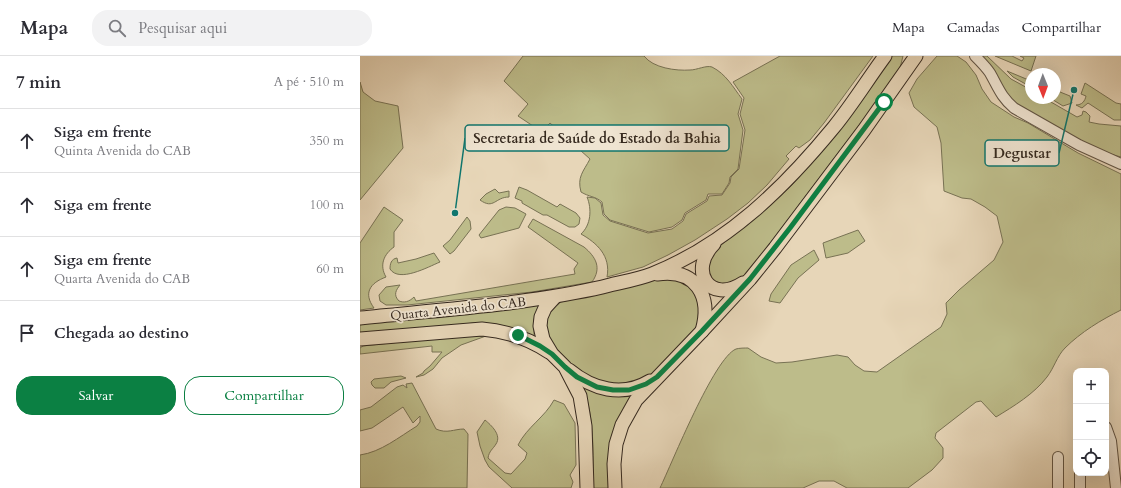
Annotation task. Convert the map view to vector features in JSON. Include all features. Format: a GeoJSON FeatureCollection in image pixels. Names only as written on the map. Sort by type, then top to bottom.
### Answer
{"type":"FeatureCollection","features":[{"type":"Feature","properties":{"kind":"main road"},"geometry":{"type":"LineString","coordinates":[[651,274],[704,248],[722,236],[751,214],[791,177],[835,126],[885,56]]}},
{"type":"Feature","properties":{"kind":"main road"},"geometry":{"type":"LineString","coordinates":[[615,488],[615,454],[619,434],[636,400],[750,279],[864,130],[916,56]]}},
{"type":"Feature","properties":{"kind":"main road"},"geometry":{"type":"LineString","coordinates":[[722,236],[704,258],[702,265],[703,278],[713,289],[726,291],[734,289],[750,279]]}},
{"type":"Feature","properties":{"kind":"main road"},"geometry":{"type":"LineString","coordinates":[[657,377],[629,390],[613,390],[597,387],[577,377],[552,354],[543,339],[540,326],[541,317],[545,308],[555,297],[588,291],[651,274],[665,272],[683,275],[699,287],[704,297],[706,306],[705,323],[702,331]]}},
{"type":"Feature","properties":{"kind":"main road","name":"Quarta Avenida do CAB"},"geometry":{"type":"LineString","coordinates":[[360,318],[555,297]]}},
{"type":"Feature","properties":{"kind":"main road","name":"Quarta Avenida do CAB"},"geometry":{"type":"LineString","coordinates":[[360,339],[482,329],[497,330],[518,335],[552,354]]}},
{"type":"Feature","properties":{"kind":"main road"},"geometry":{"type":"LineString","coordinates":[[565,367],[580,396],[584,415],[587,488]]}},
{"type":"Feature","properties":{"kind":"street"},"geometry":{"type":"LineString","coordinates":[[975,56],[990,72],[1006,102],[1014,108],[1079,145],[1121,164]]}},
{"type":"Feature","properties":{"kind":"street"},"geometry":{"type":"LineString","coordinates":[[1109,435],[1111,441],[1110,467],[1116,488]]}},
{"type":"Feature","properties":{"kind":"street"},"geometry":{"type":"LineString","coordinates":[[1058,457],[1058,488]]}},
{"type":"Feature","properties":{"kind":"street"},"geometry":{"type":"LineString","coordinates":[[1080,476],[1080,488]]}},
{"type":"Feature","properties":{"kind":"shaded area"},"geometry":{"type":"Polygon","coordinates":[[[523,56],[644,56],[653,63],[665,68],[690,70],[712,67],[725,77],[742,99],[738,114],[743,130],[738,169],[730,177],[729,183],[722,194],[708,194],[706,200],[685,213],[682,220],[672,227],[649,232],[610,220],[604,214],[602,202],[581,192],[580,178],[590,159],[550,123],[543,130],[536,128],[518,116],[528,104],[504,81],[523,56]]]}},
{"type":"Feature","properties":{"kind":"shaded area"},"geometry":{"type":"Polygon","coordinates":[[[780,56],[873,56],[810,140],[799,148],[796,146],[786,156],[789,159],[767,185],[748,203],[695,240],[668,255],[643,267],[607,277],[607,263],[602,251],[581,234],[587,226],[590,217],[590,207],[587,197],[595,198],[601,203],[603,215],[610,221],[648,233],[672,229],[683,221],[686,214],[707,201],[709,196],[722,195],[730,183],[731,177],[739,169],[745,130],[740,114],[744,98],[733,82],[780,56]]]}},
{"type":"Feature","properties":{"kind":"shaded area"},"geometry":{"type":"Polygon","coordinates":[[[889,56],[903,56],[899,72],[756,262],[736,285],[732,286],[709,280],[708,259],[716,249],[765,210],[792,185],[816,158],[889,56]]]}},
{"type":"Feature","properties":{"kind":"shaded area"},"geometry":{"type":"Polygon","coordinates":[[[937,56],[957,56],[966,62],[976,75],[982,89],[991,102],[1014,117],[1028,123],[1078,153],[1121,174],[1121,310],[1106,318],[1071,342],[1062,351],[1042,383],[1017,404],[996,417],[981,401],[976,402],[936,433],[935,438],[943,448],[943,458],[932,470],[908,488],[847,488],[834,481],[819,481],[803,488],[660,488],[705,390],[727,357],[736,349],[748,348],[761,357],[776,363],[837,355],[848,357],[855,365],[864,371],[877,372],[941,327],[947,314],[946,303],[994,260],[1003,242],[997,216],[971,199],[962,198],[944,191],[941,143],[937,127],[914,107],[909,93],[917,79],[937,56]]]}},
{"type":"Feature","properties":{"kind":"shaded area"},"geometry":{"type":"Polygon","coordinates":[[[975,56],[987,56],[1011,79],[1025,87],[1025,104],[1054,104],[1077,117],[1082,115],[1083,111],[1086,112],[1090,116],[1089,122],[1121,126],[1121,157],[1092,152],[1024,113],[975,56]]]}},
{"type":"Feature","properties":{"kind":"shaded area"},"geometry":{"type":"Polygon","coordinates":[[[995,56],[1012,56],[1022,61],[1024,58],[1020,56],[1036,56],[1032,68],[1025,68],[995,56]]]}},
{"type":"Feature","properties":{"kind":"shaded area"},"geometry":{"type":"Polygon","coordinates":[[[1007,71],[1025,78],[1025,84],[1013,77],[1007,71]]]}},
{"type":"Feature","properties":{"kind":"shaded area"},"geometry":{"type":"Polygon","coordinates":[[[360,82],[363,92],[375,101],[398,106],[403,148],[360,200],[360,82]]]}},
{"type":"Feature","properties":{"kind":"shaded area"},"geometry":{"type":"Polygon","coordinates":[[[1085,83],[1116,103],[1121,104],[1121,120],[1114,120],[1088,103],[1082,108],[1076,105],[1085,100],[1086,96],[1081,94],[1085,83]]]}},
{"type":"Feature","properties":{"kind":"shaded area"},"geometry":{"type":"Polygon","coordinates":[[[1061,92],[1070,96],[1072,103],[1063,106],[1060,104],[1061,104],[1061,92]]]}},
{"type":"Feature","properties":{"kind":"shaded area"},"geometry":{"type":"Polygon","coordinates":[[[519,187],[557,207],[560,204],[576,213],[580,218],[579,224],[575,227],[569,227],[522,203],[522,201],[515,198],[519,187]]]}},
{"type":"Feature","properties":{"kind":"shaded area"},"geometry":{"type":"Polygon","coordinates":[[[495,189],[499,193],[509,191],[509,197],[488,204],[480,200],[486,194],[495,189]]]}},
{"type":"Feature","properties":{"kind":"shaded area"},"geometry":{"type":"Polygon","coordinates":[[[384,207],[403,220],[394,232],[394,247],[385,256],[383,268],[386,277],[380,279],[372,285],[370,289],[369,298],[374,308],[360,310],[360,243],[384,207]]]}},
{"type":"Feature","properties":{"kind":"shaded area"},"geometry":{"type":"Polygon","coordinates":[[[506,207],[515,208],[526,214],[519,228],[481,238],[479,235],[499,210],[506,207]]]}},
{"type":"Feature","properties":{"kind":"shaded area"},"geometry":{"type":"Polygon","coordinates":[[[467,217],[470,221],[471,229],[450,254],[443,246],[450,240],[467,217]]]}},
{"type":"Feature","properties":{"kind":"shaded area"},"geometry":{"type":"Polygon","coordinates":[[[533,219],[584,247],[592,255],[596,263],[597,272],[592,282],[532,292],[407,305],[386,305],[380,301],[379,295],[386,287],[400,285],[396,291],[396,297],[399,301],[405,302],[414,297],[416,301],[575,274],[574,269],[578,263],[528,227],[533,219]]]}},
{"type":"Feature","properties":{"kind":"shaded area"},"geometry":{"type":"Polygon","coordinates":[[[858,230],[865,241],[848,253],[826,258],[823,243],[858,230]]]}},
{"type":"Feature","properties":{"kind":"shaded area"},"geometry":{"type":"Polygon","coordinates":[[[814,250],[819,260],[798,278],[780,303],[769,301],[771,294],[791,265],[814,250]]]}},
{"type":"Feature","properties":{"kind":"shaded area"},"geometry":{"type":"Polygon","coordinates":[[[434,253],[440,262],[414,273],[400,275],[394,273],[390,269],[393,259],[397,258],[398,263],[434,253]]]}},
{"type":"Feature","properties":{"kind":"shaded area"},"geometry":{"type":"Polygon","coordinates":[[[656,278],[683,280],[699,296],[698,326],[653,373],[642,380],[615,385],[582,375],[553,348],[546,334],[547,318],[552,309],[561,302],[656,278]]]}},
{"type":"Feature","properties":{"kind":"shaded area"},"geometry":{"type":"Polygon","coordinates":[[[542,303],[534,319],[534,337],[474,323],[360,335],[360,324],[542,303]]]}},
{"type":"Feature","properties":{"kind":"shaded area"},"geometry":{"type":"Polygon","coordinates":[[[455,336],[486,336],[461,345],[442,358],[433,369],[424,375],[416,377],[423,373],[442,352],[432,352],[432,346],[360,354],[360,348],[363,346],[455,336]]]}},
{"type":"Feature","properties":{"kind":"shaded area"},"geometry":{"type":"Polygon","coordinates":[[[401,376],[406,378],[391,382],[384,388],[375,388],[371,382],[374,379],[401,376]]]}},
{"type":"Feature","properties":{"kind":"shaded area"},"geometry":{"type":"Polygon","coordinates":[[[412,383],[436,429],[447,431],[464,429],[468,434],[467,488],[360,488],[360,455],[383,447],[417,426],[420,422],[420,416],[413,423],[403,407],[372,428],[360,431],[360,410],[371,407],[397,387],[403,385],[407,388],[406,384],[412,383]]]}},
{"type":"Feature","properties":{"kind":"shaded area"},"geometry":{"type":"Polygon","coordinates":[[[583,386],[598,393],[610,395],[638,391],[609,488],[593,488],[593,449],[590,412],[583,386]]]}},
{"type":"Feature","properties":{"kind":"shaded area"},"geometry":{"type":"Polygon","coordinates":[[[554,400],[564,404],[575,423],[576,465],[570,475],[573,482],[571,488],[512,488],[489,467],[480,446],[477,432],[485,420],[493,427],[498,437],[496,444],[490,452],[488,458],[505,473],[511,474],[525,459],[527,453],[518,445],[526,433],[546,412],[554,400]]]}},
{"type":"Feature","properties":{"kind":"place","name":"Degustar"},"geometry":{"type":"Point","coordinates":[1074,90]}},
{"type":"Feature","properties":{"kind":"place","name":"Secretaria de Saúde do Estado da Bahia"},"geometry":{"type":"Point","coordinates":[455,213]}},
{"type":"Feature","properties":{"kind":"route"},"geometry":{"type":"LineString","coordinates":[[518,335],[540,346],[552,354],[577,377],[597,387],[613,390],[629,390],[646,384],[657,377],[750,279],[775,248],[884,102]]}}]}
